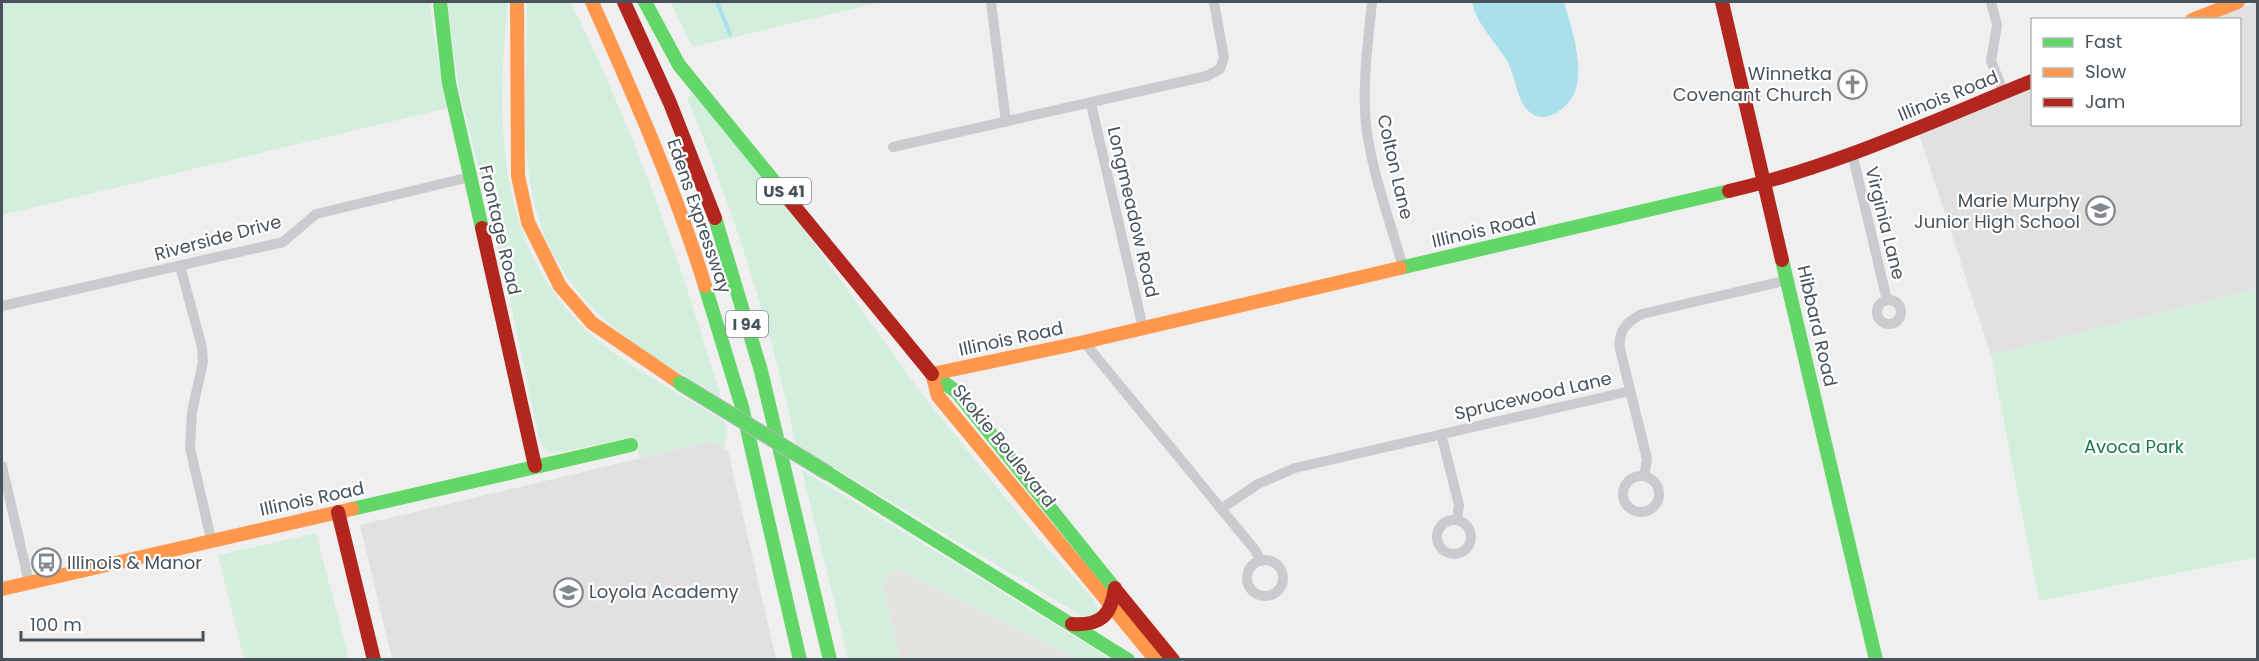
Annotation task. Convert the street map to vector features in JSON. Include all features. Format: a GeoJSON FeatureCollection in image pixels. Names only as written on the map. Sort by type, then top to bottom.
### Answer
{"type":"FeatureCollection","features":[{"type":"Feature","properties":{"kind":"main road","name":"Frontage Road"},"geometry":{"type":"LineString","coordinates":[[440,2],[449,82],[535,466]]}},
{"type":"Feature","properties":{"kind":"main road"},"geometry":{"type":"LineString","coordinates":[[517,2],[518,176],[528,222],[536,243],[560,285],[592,323],[680,383],[1128,660]]}},
{"type":"Feature","properties":{"kind":"main road","name":"Edens Expressway"},"geometry":{"type":"LineString","coordinates":[[592,2],[655,144],[689,236],[742,407],[800,660]]}},
{"type":"Feature","properties":{"kind":"main road","name":"Edens Expressway"},"geometry":{"type":"LineString","coordinates":[[624,2],[680,126],[734,275],[772,417],[830,660]]}},
{"type":"Feature","properties":{"kind":"main road","name":"US 41"},"geometry":{"type":"LineString","coordinates":[[645,2],[679,65],[932,374]]}},
{"type":"Feature","properties":{"kind":"main road","name":"Hibbard Road"},"geometry":{"type":"LineString","coordinates":[[1722,2],[1876,660]]}},
{"type":"Feature","properties":{"kind":"main road"},"geometry":{"type":"LineString","coordinates":[[2197,18],[2238,2]]}},
{"type":"Feature","properties":{"kind":"main road","name":"Illinois Road"},"geometry":{"type":"LineString","coordinates":[[932,374],[1084,342],[1765,183],[1852,153],[2031,81]]}},
{"type":"Feature","properties":{"kind":"main road","name":"Skokie Boulevard"},"geometry":{"type":"LineString","coordinates":[[932,374],[957,392],[1173,660]]}},
{"type":"Feature","properties":{"kind":"main road","name":"Skokie Boulevard"},"geometry":{"type":"LineString","coordinates":[[932,374],[938,396],[1156,660]]}},
{"type":"Feature","properties":{"kind":"main road","name":"Illinois Road"},"geometry":{"type":"LineString","coordinates":[[2,589],[631,444]]}},
{"type":"Feature","properties":{"kind":"main road"},"geometry":{"type":"LineString","coordinates":[[338,512],[374,660]]}},
{"type":"Feature","properties":{"kind":"main road"},"geometry":{"type":"LineString","coordinates":[[1070,624],[1092,625],[1109,615],[1114,588]]}},
{"type":"Feature","properties":{"kind":"street"},"geometry":{"type":"LineString","coordinates":[[992,2],[1006,122]]}},
{"type":"Feature","properties":{"kind":"street"},"geometry":{"type":"LineString","coordinates":[[893,147],[1207,76],[1223,65],[1224,52],[1214,2]]}},
{"type":"Feature","properties":{"kind":"street","name":"Colton Lane"},"geometry":{"type":"LineString","coordinates":[[1372,2],[1368,27],[1366,123],[1382,194],[1403,267]]}},
{"type":"Feature","properties":{"kind":"street"},"geometry":{"type":"LineString","coordinates":[[1991,2],[1997,25],[1991,61],[2004,93]]}},
{"type":"Feature","properties":{"kind":"street","name":"Longmeadow Road"},"geometry":{"type":"LineString","coordinates":[[1091,104],[1143,328]]}},
{"type":"Feature","properties":{"kind":"street","name":"Virginia Lane"},"geometry":{"type":"LineString","coordinates":[[1852,153],[1887,300]]}},
{"type":"Feature","properties":{"kind":"street","name":"Riverside Drive"},"geometry":{"type":"LineString","coordinates":[[2,306],[283,242],[316,214],[470,177]]}},
{"type":"Feature","properties":{"kind":"street"},"geometry":{"type":"LineString","coordinates":[[180,266],[202,347],[203,362],[192,412],[190,448],[211,539]]}},
{"type":"Feature","properties":{"kind":"street","name":"Sprucewood Lane"},"geometry":{"type":"LineString","coordinates":[[1221,509],[1258,484],[1295,468],[1629,391],[1619,341],[1625,324],[1633,319],[1788,280]]}},
{"type":"Feature","properties":{"kind":"street"},"geometry":{"type":"LineString","coordinates":[[1084,342],[1261,561]]}},
{"type":"Feature","properties":{"kind":"street"},"geometry":{"type":"LineString","coordinates":[[1629,391],[1647,459],[1644,476]]}},
{"type":"Feature","properties":{"kind":"street"},"geometry":{"type":"LineString","coordinates":[[1441,434],[1458,506],[1457,520]]}},
{"type":"Feature","properties":{"kind":"street"},"geometry":{"type":"LineString","coordinates":[[2,466],[29,582]]}},
{"type":"Feature","properties":{"kind":"shaded area","name":"Marie Murphy Junior High School"},"geometry":{"type":"Polygon","coordinates":[[[2257,2],[2257,289],[1991,355],[1919,134],[2031,89],[2031,126],[2241,126],[2241,18],[2214,18],[2257,2]]]}},
{"type":"Feature","properties":{"kind":"shaded area","name":"Loyola Academy"},"geometry":{"type":"Polygon","coordinates":[[[712,441],[728,451],[776,659],[392,659],[360,525],[712,441]]]}},
{"type":"Feature","properties":{"kind":"shaded area"},"geometry":{"type":"Polygon","coordinates":[[[900,570],[1078,659],[900,659],[883,587],[888,573],[900,570]]]}},
{"type":"Feature","properties":{"kind":"green space"},"geometry":{"type":"Polygon","coordinates":[[[2,2],[430,2],[433,31],[448,108],[2,215],[2,2]]]}},
{"type":"Feature","properties":{"kind":"green space"},"geometry":{"type":"Polygon","coordinates":[[[447,2],[508,2],[502,96],[504,142],[510,187],[522,230],[540,271],[566,309],[601,343],[646,374],[725,422],[727,432],[724,448],[712,441],[640,458],[632,438],[554,453],[547,451],[540,443],[504,272],[458,85],[447,2]]]}},
{"type":"Feature","properties":{"kind":"green space"},"geometry":{"type":"Polygon","coordinates":[[[527,2],[571,2],[616,99],[655,197],[721,398],[648,354],[608,323],[575,287],[552,251],[537,213],[529,174],[525,91],[527,2]]]}},
{"type":"Feature","properties":{"kind":"green space"},"geometry":{"type":"Polygon","coordinates":[[[670,2],[881,2],[693,47],[670,2]]]}},
{"type":"Feature","properties":{"kind":"green space"},"geometry":{"type":"Polygon","coordinates":[[[693,94],[804,229],[921,393],[1035,534],[1094,600],[1099,611],[1097,615],[1082,616],[796,445],[775,356],[749,268],[720,183],[687,98],[693,94]]]}},
{"type":"Feature","properties":{"kind":"green space","name":"Avoca Park"},"geometry":{"type":"Polygon","coordinates":[[[2257,289],[2257,557],[2039,601],[1991,355],[2257,289]]]}},
{"type":"Feature","properties":{"kind":"green space"},"geometry":{"type":"Polygon","coordinates":[[[802,470],[1111,659],[1078,659],[900,570],[888,573],[883,587],[900,659],[848,659],[802,470]]]}},
{"type":"Feature","properties":{"kind":"green space"},"geometry":{"type":"Polygon","coordinates":[[[316,533],[349,659],[244,659],[218,555],[316,533]]]}},
{"type":"Feature","properties":{"kind":"water"},"geometry":{"type":"Polygon","coordinates":[[[1472,2],[1564,2],[1573,32],[1578,66],[1573,96],[1564,107],[1545,117],[1536,116],[1527,110],[1519,95],[1508,62],[1481,24],[1472,2]]]}},
{"type":"Feature","properties":{"kind":"waterway"},"geometry":{"type":"LineString","coordinates":[[717,2],[730,34]]}},
{"type":"Feature","properties":{"kind":"traffic: fast"},"geometry":{"type":"LineString","coordinates":[[440,2],[449,83],[482,228]]}},
{"type":"Feature","properties":{"kind":"traffic: fast"},"geometry":{"type":"LineString","coordinates":[[645,2],[679,65],[777,185]]}},
{"type":"Feature","properties":{"kind":"traffic: fast"},"geometry":{"type":"LineString","coordinates":[[1400,268],[1729,191]]}},
{"type":"Feature","properties":{"kind":"traffic: fast"},"geometry":{"type":"LineString","coordinates":[[715,218],[761,371],[830,660]]}},
{"type":"Feature","properties":{"kind":"traffic: fast"},"geometry":{"type":"LineString","coordinates":[[1782,260],[1876,660]]}},
{"type":"Feature","properties":{"kind":"traffic: fast"},"geometry":{"type":"LineString","coordinates":[[705,286],[742,407],[800,660]]}},
{"type":"Feature","properties":{"kind":"traffic: fast"},"geometry":{"type":"LineString","coordinates":[[932,374],[957,392],[1115,589]]}},
{"type":"Feature","properties":{"kind":"traffic: fast"},"geometry":{"type":"LineString","coordinates":[[680,383],[829,474]]}},
{"type":"Feature","properties":{"kind":"traffic: fast"},"geometry":{"type":"LineString","coordinates":[[352,509],[631,445]]}},
{"type":"Feature","properties":{"kind":"traffic: fast"},"geometry":{"type":"LineString","coordinates":[[829,474],[1128,660]]}},
{"type":"Feature","properties":{"kind":"traffic: slow"},"geometry":{"type":"LineString","coordinates":[[517,2],[518,176],[528,222],[560,286],[592,323],[680,383]]}},
{"type":"Feature","properties":{"kind":"traffic: slow"},"geometry":{"type":"LineString","coordinates":[[592,2],[667,178],[705,286]]}},
{"type":"Feature","properties":{"kind":"traffic: slow"},"geometry":{"type":"LineString","coordinates":[[2197,18],[2238,2]]}},
{"type":"Feature","properties":{"kind":"traffic: slow"},"geometry":{"type":"LineString","coordinates":[[932,374],[1084,342],[1400,268]]}},
{"type":"Feature","properties":{"kind":"traffic: slow"},"geometry":{"type":"LineString","coordinates":[[932,374],[938,396],[1156,660]]}},
{"type":"Feature","properties":{"kind":"traffic: slow"},"geometry":{"type":"LineString","coordinates":[[2,589],[352,509]]}},
{"type":"Feature","properties":{"kind":"traffic: jam"},"geometry":{"type":"LineString","coordinates":[[624,2],[670,103],[715,218]]}},
{"type":"Feature","properties":{"kind":"traffic: jam"},"geometry":{"type":"LineString","coordinates":[[1722,2],[1782,260]]}},
{"type":"Feature","properties":{"kind":"traffic: jam"},"geometry":{"type":"LineString","coordinates":[[1729,191],[1845,156],[2031,81]]}},
{"type":"Feature","properties":{"kind":"traffic: jam"},"geometry":{"type":"LineString","coordinates":[[777,185],[932,374]]}},
{"type":"Feature","properties":{"kind":"traffic: jam"},"geometry":{"type":"LineString","coordinates":[[482,228],[535,466]]}},
{"type":"Feature","properties":{"kind":"traffic: jam"},"geometry":{"type":"LineString","coordinates":[[338,512],[374,660]]}},
{"type":"Feature","properties":{"kind":"traffic: jam"},"geometry":{"type":"LineString","coordinates":[[1072,624],[1090,623],[1102,617],[1111,606],[1115,588]]}},
{"type":"Feature","properties":{"kind":"traffic: jam"},"geometry":{"type":"LineString","coordinates":[[1115,589],[1173,660]]}},
{"type":"Feature","properties":{"kind":"place","name":"Winnetka Covenant Church"},"geometry":{"type":"Point","coordinates":[1853,84]}},
{"type":"Feature","properties":{"kind":"place","name":"Marie Murphy Junior High School"},"geometry":{"type":"Point","coordinates":[2101,211]}},
{"type":"Feature","properties":{"kind":"place","name":"Illinois & Manor"},"geometry":{"type":"Point","coordinates":[46,563]}},
{"type":"Feature","properties":{"kind":"place","name":"Loyola Academy"},"geometry":{"type":"Point","coordinates":[568,592]}}]}
